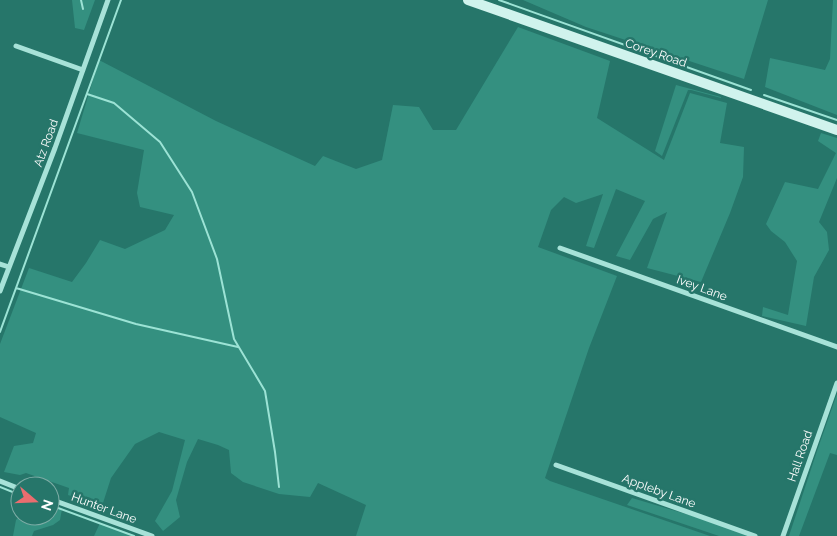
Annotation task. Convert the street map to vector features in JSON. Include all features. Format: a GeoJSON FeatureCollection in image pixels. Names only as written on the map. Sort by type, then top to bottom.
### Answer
{"type":"FeatureCollection","features":[{"type":"Feature","properties":{"kind":"street","name":"Atz Road"},"geometry":{"type":"LineString","coordinates":[[0,291],[55,148],[108,0]]}},
{"type":"Feature","properties":{"kind":"street","name":"Corey Road"},"geometry":{"type":"LineString","coordinates":[[468,0],[837,130]]}},
{"type":"Feature","properties":{"kind":"street"},"geometry":{"type":"LineString","coordinates":[[16,46],[83,70]]}},
{"type":"Feature","properties":{"kind":"street","name":"Ivey Lane"},"geometry":{"type":"LineString","coordinates":[[560,248],[837,347]]}},
{"type":"Feature","properties":{"kind":"street"},"geometry":{"type":"LineString","coordinates":[[0,264],[9,267]]}},
{"type":"Feature","properties":{"kind":"street","name":"Hall Road"},"geometry":{"type":"LineString","coordinates":[[783,536],[837,383]]}},
{"type":"Feature","properties":{"kind":"street","name":"Appleby Lane"},"geometry":{"type":"LineString","coordinates":[[556,465],[755,536]]}},
{"type":"Feature","properties":{"kind":"street","name":"Hunter Lane"},"geometry":{"type":"LineString","coordinates":[[60,503],[152,536]]}},
{"type":"Feature","properties":{"kind":"green space"},"geometry":{"type":"Polygon","coordinates":[[[72,0],[95,0],[84,30],[75,28],[72,0]]]}},
{"type":"Feature","properties":{"kind":"green space"},"geometry":{"type":"Polygon","coordinates":[[[523,0],[768,0],[744,79],[586,27],[523,0]]]}},
{"type":"Feature","properties":{"kind":"green space"},"geometry":{"type":"Polygon","coordinates":[[[833,0],[837,0],[837,115],[765,87],[770,58],[825,70],[830,59],[833,0]]]}},
{"type":"Feature","properties":{"kind":"green space"},"geometry":{"type":"Polygon","coordinates":[[[518,27],[610,61],[597,118],[664,160],[690,93],[727,103],[720,143],[744,147],[743,177],[701,282],[647,268],[667,212],[653,219],[630,260],[616,256],[645,201],[616,189],[594,248],[586,246],[603,194],[576,203],[564,197],[551,210],[538,247],[617,276],[589,348],[545,478],[710,536],[356,536],[366,505],[318,483],[310,497],[279,494],[243,482],[231,473],[229,450],[198,439],[187,462],[176,500],[180,517],[163,531],[155,521],[172,491],[185,440],[159,432],[135,444],[111,478],[102,506],[68,495],[69,488],[60,485],[60,476],[35,476],[26,473],[20,475],[4,472],[14,446],[33,443],[36,433],[0,417],[0,344],[29,268],[72,282],[100,240],[125,249],[165,230],[174,215],[140,207],[137,193],[144,150],[77,133],[99,60],[216,121],[315,166],[323,156],[356,169],[382,160],[393,105],[419,107],[433,130],[456,130],[518,27]]]}},
{"type":"Feature","properties":{"kind":"green space"},"geometry":{"type":"Polygon","coordinates":[[[676,85],[721,98],[688,90],[662,156],[655,151],[676,85]]]}},
{"type":"Feature","properties":{"kind":"green space"},"geometry":{"type":"Polygon","coordinates":[[[821,133],[837,138],[837,178],[819,222],[827,232],[829,250],[814,277],[806,326],[762,316],[763,307],[788,315],[797,261],[785,242],[771,231],[766,224],[785,182],[818,189],[836,153],[818,141],[821,133]]]}},
{"type":"Feature","properties":{"kind":"green space"},"geometry":{"type":"Polygon","coordinates":[[[837,394],[837,455],[830,453],[799,536],[789,536],[817,451],[837,394]]]}},
{"type":"Feature","properties":{"kind":"green space"},"geometry":{"type":"Polygon","coordinates":[[[632,498],[760,536],[719,536],[627,505],[632,498]]]}},
{"type":"Feature","properties":{"kind":"green space"},"geometry":{"type":"Polygon","coordinates":[[[100,523],[137,536],[94,536],[100,523]]]}},
{"type":"Feature","properties":{"kind":"green space"},"geometry":{"type":"Polygon","coordinates":[[[15,526],[50,526],[34,531],[32,536],[13,536],[15,526]]]}},
{"type":"Feature","properties":{"kind":"waterway"},"geometry":{"type":"LineString","coordinates":[[81,0],[83,9]]}},
{"type":"Feature","properties":{"kind":"waterway"},"geometry":{"type":"LineString","coordinates":[[0,332],[121,0]]}},
{"type":"Feature","properties":{"kind":"waterway"},"geometry":{"type":"LineString","coordinates":[[499,0],[751,90]]}},
{"type":"Feature","properties":{"kind":"waterway"},"geometry":{"type":"LineString","coordinates":[[87,94],[114,103],[160,142],[192,192],[217,259],[234,339],[265,391],[279,487]]}},
{"type":"Feature","properties":{"kind":"waterway"},"geometry":{"type":"LineString","coordinates":[[764,95],[837,120]]}},
{"type":"Feature","properties":{"kind":"waterway"},"geometry":{"type":"LineString","coordinates":[[16,288],[136,324],[238,347]]}},
{"type":"Feature","properties":{"kind":"waterway"},"geometry":{"type":"LineString","coordinates":[[0,487],[10,491]]}},
{"type":"Feature","properties":{"kind":"waterway"},"geometry":{"type":"LineString","coordinates":[[60,509],[134,536]]}}]}
